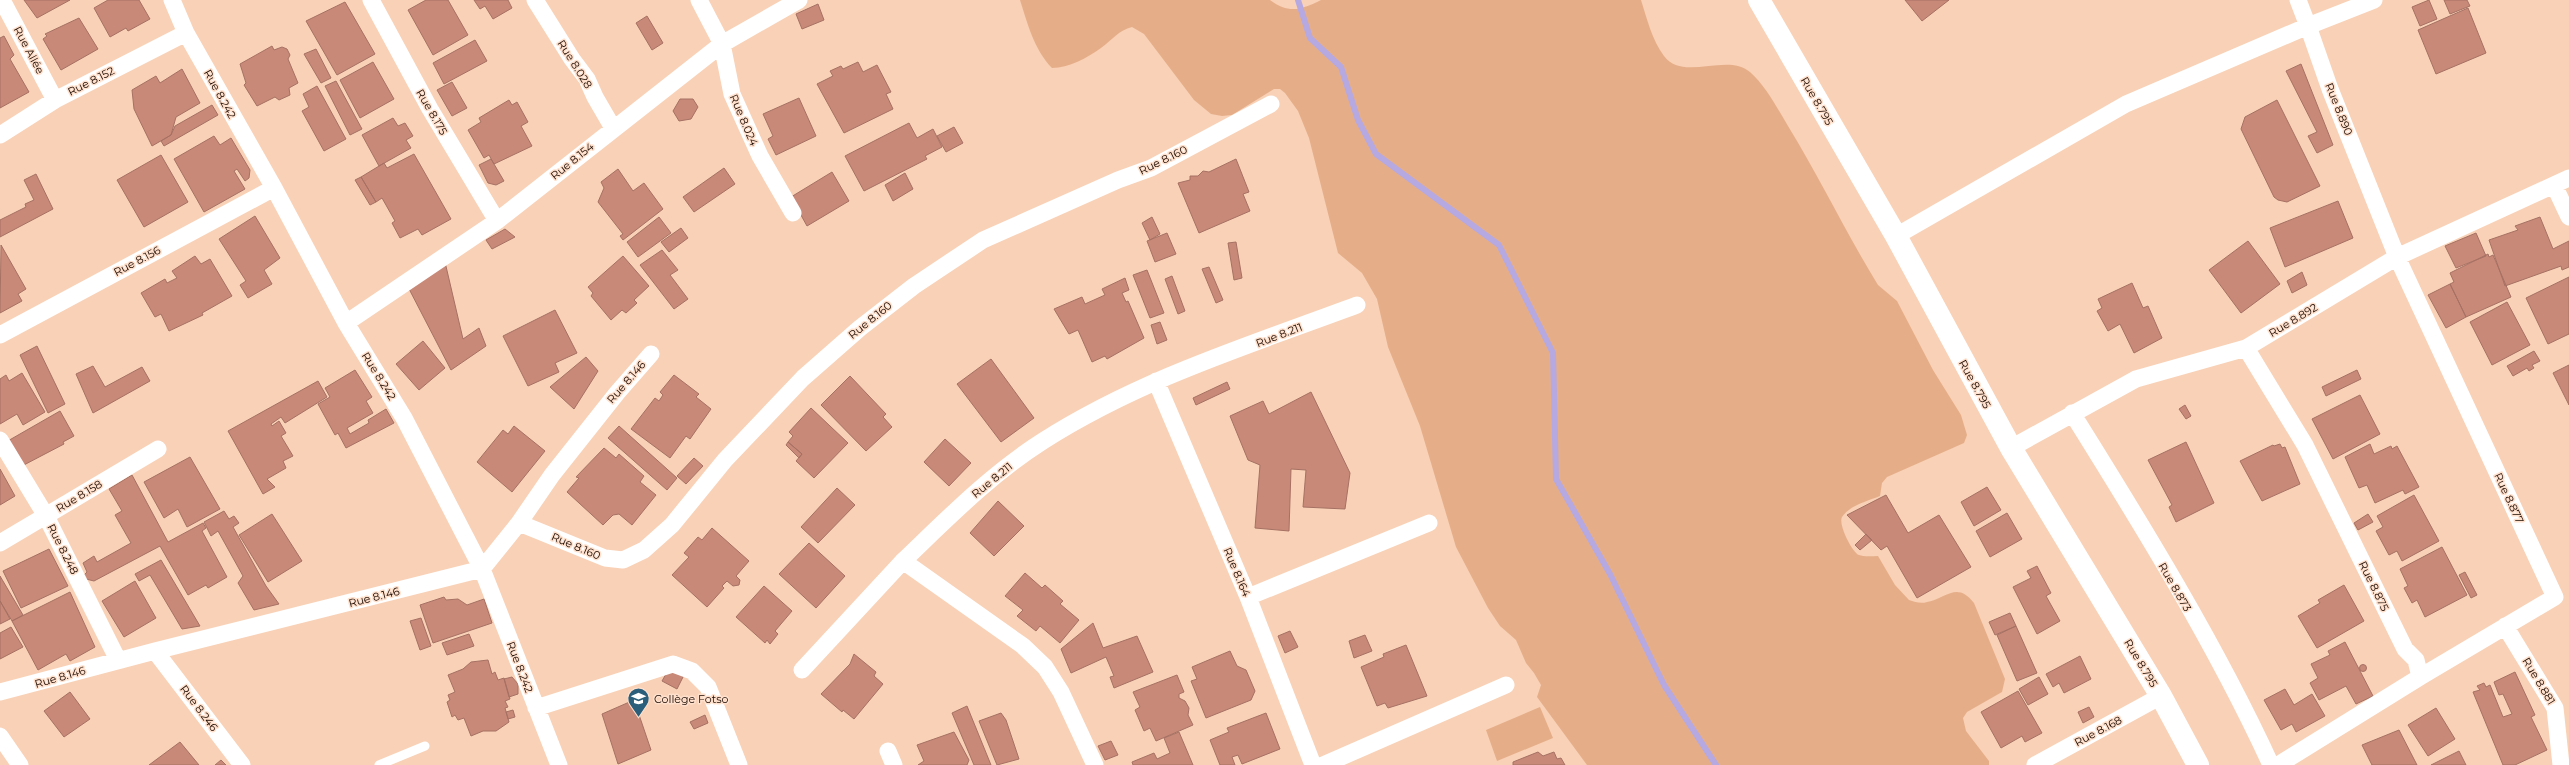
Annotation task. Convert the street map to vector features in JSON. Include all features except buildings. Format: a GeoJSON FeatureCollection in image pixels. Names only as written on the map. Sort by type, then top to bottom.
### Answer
{"type":"FeatureCollection","features":[{"type":"Feature","properties":{"kind":"highway","name":"Rue 8.795"},"geometry":{"type":"LineString","coordinates":[[1759,0],[1896,236],[2011,448],[2161,696],[2198,765]]}},
{"type":"Feature","properties":{"kind":"street","name":"Rue Allée"},"geometry":{"type":"LineString","coordinates":[[2,0],[55,100]]}},
{"type":"Feature","properties":{"kind":"street","name":"Rue 8.242"},"geometry":{"type":"LineString","coordinates":[[172,0],[186,33],[274,188],[346,323],[404,418],[482,569],[559,765]]}},
{"type":"Feature","properties":{"kind":"street","name":"Rue 8.175"},"geometry":{"type":"LineString","coordinates":[[371,0],[430,109],[497,221]]}},
{"type":"Feature","properties":{"kind":"street","name":"Rue 8.028"},"geometry":{"type":"LineString","coordinates":[[535,0],[572,59],[587,79],[595,97],[613,128]]}},
{"type":"Feature","properties":{"kind":"street","name":"Rue 8.024"},"geometry":{"type":"LineString","coordinates":[[699,0],[722,44],[732,94],[760,156],[793,213]]}},
{"type":"Feature","properties":{"kind":"street","name":"Rue 8.154"},"geometry":{"type":"LineString","coordinates":[[346,323],[497,221],[613,128],[722,44],[799,0]]}},
{"type":"Feature","properties":{"kind":"street","name":"Rue 8.890"},"geometry":{"type":"LineString","coordinates":[[2298,0],[2330,89],[2397,257]]}},
{"type":"Feature","properties":{"kind":"street"},"geometry":{"type":"LineString","coordinates":[[1896,236],[2126,104],[2308,26],[2374,0]]}},
{"type":"Feature","properties":{"kind":"street","name":"Rue 8.152"},"geometry":{"type":"LineString","coordinates":[[0,135],[55,100],[186,33]]}},
{"type":"Feature","properties":{"kind":"street","name":"Rue 8.160"},"geometry":{"type":"LineString","coordinates":[[520,523],[605,558],[623,560],[644,550],[672,525],[725,460],[803,378],[860,328],[914,286],[983,240],[1118,180],[1151,168],[1271,104]]}},
{"type":"Feature","properties":{"kind":"street","name":"Rue 8.892"},"geometry":{"type":"LineString","coordinates":[[2011,448],[2136,379],[2246,348],[2397,257],[2569,178]]}},
{"type":"Feature","properties":{"kind":"street"},"geometry":{"type":"LineString","coordinates":[[2554,185],[2569,217]]}},
{"type":"Feature","properties":{"kind":"street","name":"Rue 8.156"},"geometry":{"type":"LineString","coordinates":[[0,335],[274,188]]}},
{"type":"Feature","properties":{"kind":"street","name":"Rue 8.877"},"geometry":{"type":"LineString","coordinates":[[2397,257],[2555,596],[2420,677]]}},
{"type":"Feature","properties":{"kind":"street","name":"Rue 8.211"},"geometry":{"type":"LineString","coordinates":[[802,670],[903,561],[984,484],[1042,441],[1099,408],[1156,381],[1357,305]]}},
{"type":"Feature","properties":{"kind":"street","name":"Rue 8.875"},"geometry":{"type":"LineString","coordinates":[[2246,348],[2305,445],[2404,649],[2416,660],[2420,677]]}},
{"type":"Feature","properties":{"kind":"street","name":"Rue 8.146"},"geometry":{"type":"LineString","coordinates":[[0,692],[155,650],[482,569],[520,523],[552,474],[616,392],[651,354]]}},
{"type":"Feature","properties":{"kind":"street","name":"Rue 8.164"},"geometry":{"type":"LineString","coordinates":[[1156,381],[1248,597],[1313,765]]}},
{"type":"Feature","properties":{"kind":"street","name":"Rue 8.873"},"geometry":{"type":"LineString","coordinates":[[2072,413],[2185,602],[2252,725],[2271,765]]}},
{"type":"Feature","properties":{"kind":"street","name":"Rue 8.248"},"geometry":{"type":"LineString","coordinates":[[0,440],[46,516],[118,660]]}},
{"type":"Feature","properties":{"kind":"street","name":"Rue 8.158"},"geometry":{"type":"LineString","coordinates":[[0,543],[158,449]]}},
{"type":"Feature","properties":{"kind":"street"},"geometry":{"type":"LineString","coordinates":[[1248,597],[1429,523]]}},
{"type":"Feature","properties":{"kind":"street"},"geometry":{"type":"LineString","coordinates":[[903,561],[1023,646],[1045,667],[1061,692],[1095,765]]}},
{"type":"Feature","properties":{"kind":"street","name":"Rue 8.881"},"geometry":{"type":"LineString","coordinates":[[2505,626],[2555,708],[2561,765]]}},
{"type":"Feature","properties":{"kind":"street","name":"Rue 8.246"},"geometry":{"type":"LineString","coordinates":[[155,650],[242,765]]}},
{"type":"Feature","properties":{"kind":"street"},"geometry":{"type":"LineString","coordinates":[[536,708],[672,664],[692,671],[708,687],[739,765]]}},
{"type":"Feature","properties":{"kind":"street"},"geometry":{"type":"LineString","coordinates":[[2278,765],[2420,677]]}},
{"type":"Feature","properties":{"kind":"street"},"geometry":{"type":"LineString","coordinates":[[1323,765],[1506,685]]}},
{"type":"Feature","properties":{"kind":"street","name":"Rue 8.168"},"geometry":{"type":"LineString","coordinates":[[2035,765],[2161,696]]}},
{"type":"Feature","properties":{"kind":"street"},"geometry":{"type":"LineString","coordinates":[[0,736],[20,765]]}},
{"type":"Feature","properties":{"kind":"lane"},"geometry":{"type":"LineString","coordinates":[[379,765],[425,746]]}},
{"type":"Feature","properties":{"kind":"shaded area"},"geometry":{"type":"Polygon","coordinates":[[[1020,0],[1270,0],[1283,7],[1295,9],[1321,0],[1641,0],[1656,43],[1664,56],[1672,63],[1682,67],[1730,65],[1740,67],[1750,72],[1766,90],[1811,165],[1878,285],[1897,301],[1933,370],[1961,415],[1967,435],[1964,443],[1887,477],[1882,483],[1880,496],[1850,509],[1842,517],[1841,521],[1846,538],[1856,553],[1863,556],[1878,556],[1895,585],[1909,600],[1925,603],[1957,592],[1968,596],[1974,603],[2005,679],[2002,692],[1967,712],[1963,718],[1966,731],[1989,761],[1989,765],[1587,765],[1537,697],[1541,685],[1526,663],[1516,640],[1500,626],[1488,608],[1456,547],[1420,426],[1388,347],[1377,299],[1362,273],[1338,253],[1309,138],[1298,111],[1285,93],[1280,89],[1274,89],[1232,115],[1222,116],[1211,114],[1194,100],[1144,34],[1132,27],[1119,33],[1101,48],[1084,59],[1058,68],[1052,68],[1036,45],[1020,0]]]}},
{"type":"Feature","properties":{"kind":"shaded area"},"geometry":{"type":"Polygon","coordinates":[[[1540,707],[1553,738],[1497,761],[1486,730],[1540,707]]]}},
{"type":"Feature","properties":{"kind":"waterway"},"geometry":{"type":"LineString","coordinates":[[1298,0],[1310,38],[1341,67],[1358,120],[1376,154],[1499,245],[1553,353],[1556,479],[1610,574],[1664,685],[1716,765]]}},
{"type":"Feature","properties":{"kind":"place","name":"Collège Fotso"},"geometry":{"type":"Point","coordinates":[639,718]}}]}
